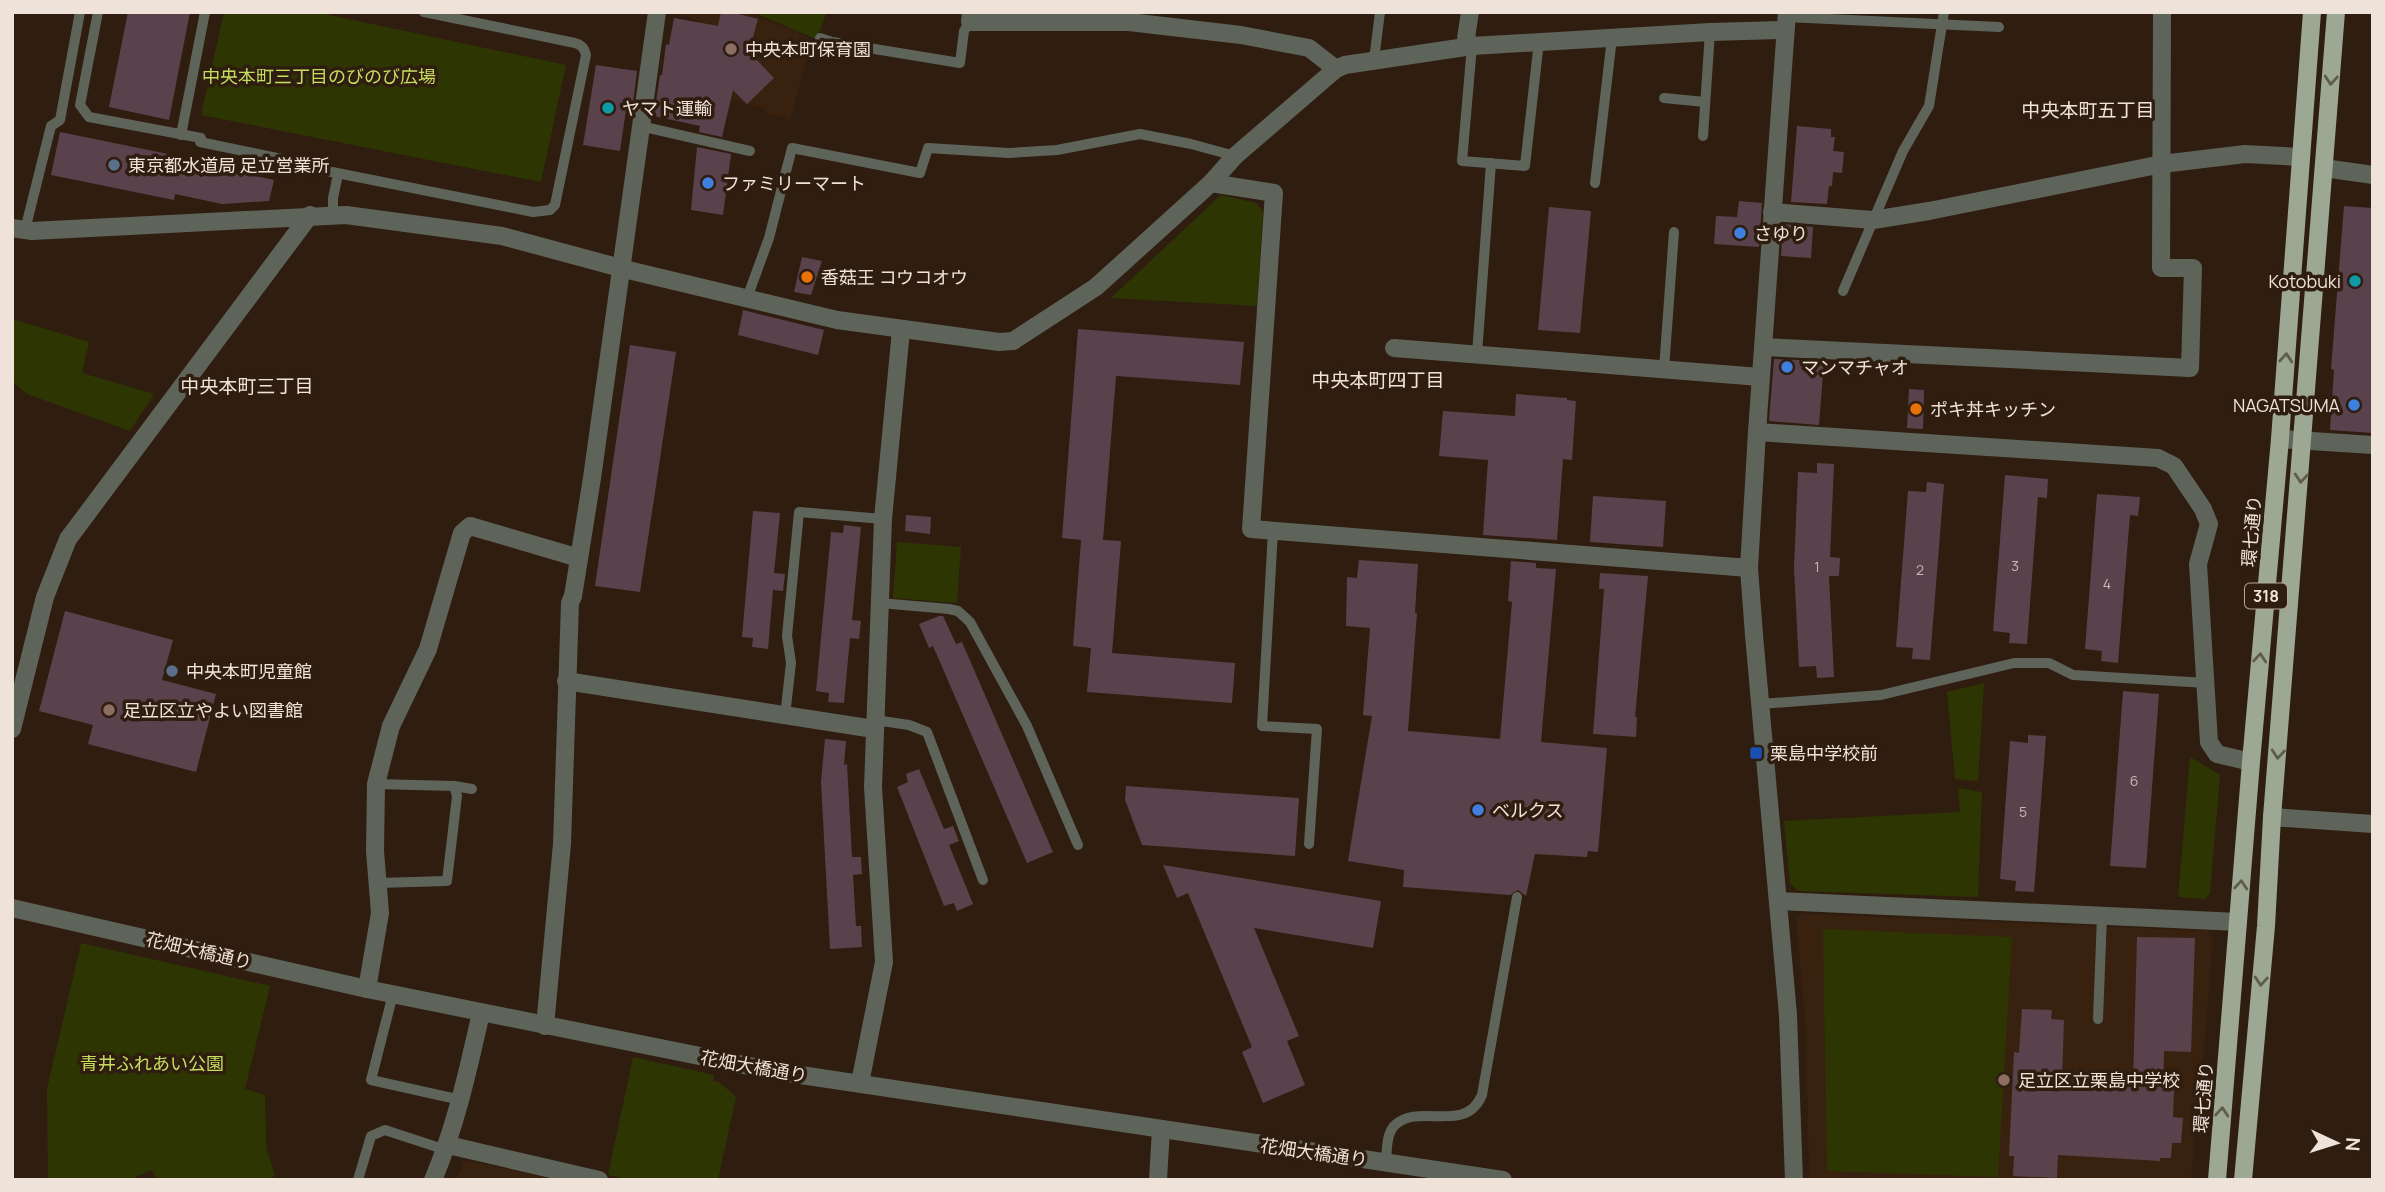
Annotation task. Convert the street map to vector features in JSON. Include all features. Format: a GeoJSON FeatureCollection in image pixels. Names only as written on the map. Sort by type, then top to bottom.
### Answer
{"type":"FeatureCollection","features":[{"type":"Feature","properties":{"kind":"main road","name":"環七通り"},"geometry":{"type":"LineString","coordinates":[[2217,1180],[2280,439],[2312,12]]}},
{"type":"Feature","properties":{"kind":"main road","name":"318"},"geometry":{"type":"LineString","coordinates":[[2243,1180],[2266,926],[2272,817],[2304,441],[2336,12]]}},
{"type":"Feature","properties":{"kind":"street"},"geometry":{"type":"LineString","coordinates":[[545,1026],[562,844],[570,603],[579,558],[657,12]]}},
{"type":"Feature","properties":{"kind":"street"},"geometry":{"type":"LineString","coordinates":[[1470,12],[1466,38],[1472,46]]}},
{"type":"Feature","properties":{"kind":"street"},"geometry":{"type":"LineString","coordinates":[[1763,347],[2190,368],[2193,268],[2161,268],[2162,12]]}},
{"type":"Feature","properties":{"kind":"street"},"geometry":{"type":"LineString","coordinates":[[971,17],[1129,22],[1163,19],[1309,48],[1336,69]]}},
{"type":"Feature","properties":{"kind":"street"},"geometry":{"type":"LineString","coordinates":[[19,229],[346,215],[502,236],[620,268],[837,320],[999,342],[1013,341],[1096,288],[1211,183],[1235,156],[1336,69],[1345,65],[1472,46],[1710,32],[1786,20],[1749,568],[1788,1015],[1794,1180]]}},
{"type":"Feature","properties":{"kind":"street"},"geometry":{"type":"LineString","coordinates":[[1772,212],[1873,220],[2162,164],[2245,154],[2301,157]]}},
{"type":"Feature","properties":{"kind":"street"},"geometry":{"type":"LineString","coordinates":[[2324,168],[2373,175]]}},
{"type":"Feature","properties":{"kind":"street"},"geometry":{"type":"LineString","coordinates":[[1211,183],[1274,193],[1251,529],[1749,568]]}},
{"type":"Feature","properties":{"kind":"street"},"geometry":{"type":"LineString","coordinates":[[12,729],[45,597],[68,539],[310,215]]}},
{"type":"Feature","properties":{"kind":"street"},"geometry":{"type":"LineString","coordinates":[[860,1083],[884,962],[873,787],[874,725],[883,519],[901,330]]}},
{"type":"Feature","properties":{"kind":"street"},"geometry":{"type":"LineString","coordinates":[[1394,348],[1760,377]]}},
{"type":"Feature","properties":{"kind":"street"},"geometry":{"type":"LineString","coordinates":[[1757,432],[2158,458],[2174,466],[2203,509],[2209,524],[2198,564],[2210,743],[2217,754],[2251,762]]}},
{"type":"Feature","properties":{"kind":"street"},"geometry":{"type":"LineString","coordinates":[[2280,439],[2373,445]]}},
{"type":"Feature","properties":{"kind":"street"},"geometry":{"type":"LineString","coordinates":[[368,989],[380,913],[375,851],[376,784],[391,726],[428,649],[463,533],[470,526],[579,558]]}},
{"type":"Feature","properties":{"kind":"street"},"geometry":{"type":"LineString","coordinates":[[566,681],[785,716],[874,725]]}},
{"type":"Feature","properties":{"kind":"street"},"geometry":{"type":"LineString","coordinates":[[2272,817],[2373,824]]}},
{"type":"Feature","properties":{"kind":"street"},"geometry":{"type":"LineString","coordinates":[[1778,901],[2238,922]]}},
{"type":"Feature","properties":{"kind":"street","name":"花畑大橋通り"},"geometry":{"type":"LineString","coordinates":[[12,908],[368,989],[774,1071],[1503,1180]]}},
{"type":"Feature","properties":{"kind":"street"},"geometry":{"type":"LineString","coordinates":[[433,1180],[447,1147],[461,1100],[481,1013]]}},
{"type":"Feature","properties":{"kind":"street"},"geometry":{"type":"LineString","coordinates":[[1158,1180],[1161,1129]]}},
{"type":"Feature","properties":{"kind":"street"},"geometry":{"type":"LineString","coordinates":[[447,1147],[598,1180]]}},
{"type":"Feature","properties":{"kind":"lane"},"geometry":{"type":"LineString","coordinates":[[19,229],[51,125],[60,120],[80,12]]}},
{"type":"Feature","properties":{"kind":"lane"},"geometry":{"type":"LineString","coordinates":[[98,12],[80,106],[89,117],[201,138],[200,142],[301,163]]}},
{"type":"Feature","properties":{"kind":"lane"},"geometry":{"type":"LineString","coordinates":[[181,135],[205,12]]}},
{"type":"Feature","properties":{"kind":"lane"},"geometry":{"type":"LineString","coordinates":[[333,215],[333,172],[533,212],[550,210],[555,205],[586,55],[582,45],[424,12]]}},
{"type":"Feature","properties":{"kind":"lane"},"geometry":{"type":"LineString","coordinates":[[1374,60],[1380,12]]}},
{"type":"Feature","properties":{"kind":"lane"},"geometry":{"type":"LineString","coordinates":[[1843,291],[1903,151],[1929,106],[1944,12]]}},
{"type":"Feature","properties":{"kind":"lane"},"geometry":{"type":"LineString","coordinates":[[820,38],[960,63],[964,32],[971,17]]}},
{"type":"Feature","properties":{"kind":"lane"},"geometry":{"type":"LineString","coordinates":[[1786,20],[1999,27]]}},
{"type":"Feature","properties":{"kind":"lane"},"geometry":{"type":"LineString","coordinates":[[1703,136],[1710,32]]}},
{"type":"Feature","properties":{"kind":"lane"},"geometry":{"type":"LineString","coordinates":[[1595,183],[1612,38]]}},
{"type":"Feature","properties":{"kind":"lane"},"geometry":{"type":"LineString","coordinates":[[1472,46],[1462,161],[1525,166],[1539,41]]}},
{"type":"Feature","properties":{"kind":"lane"},"geometry":{"type":"LineString","coordinates":[[1664,98],[1705,102]]}},
{"type":"Feature","properties":{"kind":"lane"},"geometry":{"type":"LineString","coordinates":[[640,126],[750,151]]}},
{"type":"Feature","properties":{"kind":"lane"},"geometry":{"type":"LineString","coordinates":[[747,298],[769,238],[792,148],[920,173],[928,148],[1009,153],[1057,150],[1140,134],[1235,156]]}},
{"type":"Feature","properties":{"kind":"lane"},"geometry":{"type":"LineString","coordinates":[[1477,354],[1491,163]]}},
{"type":"Feature","properties":{"kind":"lane"},"geometry":{"type":"LineString","coordinates":[[1664,369],[1674,232]]}},
{"type":"Feature","properties":{"kind":"lane"},"geometry":{"type":"LineString","coordinates":[[785,716],[791,663],[787,636],[799,512],[883,519]]}},
{"type":"Feature","properties":{"kind":"lane"},"geometry":{"type":"LineString","coordinates":[[1273,531],[1262,726],[1317,729],[1309,844]]}},
{"type":"Feature","properties":{"kind":"lane"},"geometry":{"type":"LineString","coordinates":[[880,603],[949,609],[958,611],[970,622],[1027,726],[1078,845]]}},
{"type":"Feature","properties":{"kind":"lane"},"geometry":{"type":"LineString","coordinates":[[1760,704],[1881,695],[2014,663],[2049,663],[2073,675],[2207,684]]}},
{"type":"Feature","properties":{"kind":"lane"},"geometry":{"type":"LineString","coordinates":[[874,725],[909,724],[927,732],[983,880]]}},
{"type":"Feature","properties":{"kind":"lane"},"geometry":{"type":"LineString","coordinates":[[376,784],[472,789]]}},
{"type":"Feature","properties":{"kind":"lane"},"geometry":{"type":"LineString","coordinates":[[378,883],[447,881],[457,796],[454,786]]}},
{"type":"Feature","properties":{"kind":"lane"},"geometry":{"type":"LineString","coordinates":[[1386,1162],[1390,1133],[1395,1125],[1405,1119],[1420,1116],[1460,1115],[1478,1104],[1482,1095],[1517,897]]}},
{"type":"Feature","properties":{"kind":"lane"},"geometry":{"type":"LineString","coordinates":[[2098,1019],[2102,916]]}},
{"type":"Feature","properties":{"kind":"lane"},"geometry":{"type":"LineString","coordinates":[[393,994],[371,1080],[461,1100]]}},
{"type":"Feature","properties":{"kind":"lane"},"geometry":{"type":"LineString","coordinates":[[358,1180],[371,1136],[386,1130],[447,1147]]}},
{"type":"Feature","properties":{"kind":"shaded area"},"geometry":{"type":"Polygon","coordinates":[[[673,12],[748,12],[812,39],[790,120],[712,90],[690,72],[700,21],[673,12]]]}},
{"type":"Feature","properties":{"kind":"shaded area","name":"足立区立栗島中学校"},"geometry":{"type":"Polygon","coordinates":[[[1803,914],[2208,931],[2213,938],[2191,1180],[1809,1180],[1806,1029],[1796,919],[1803,914]]]}},
{"type":"Feature","properties":{"kind":"shaded area"},"geometry":{"type":"Polygon","coordinates":[[[465,1160],[557,1180],[456,1180],[465,1160]]]}},
{"type":"Feature","properties":{"kind":"green space","name":"中央本町三丁目のびのび広場"},"geometry":{"type":"Polygon","coordinates":[[[224,12],[315,12],[566,65],[541,182],[201,115],[224,12]]]}},
{"type":"Feature","properties":{"kind":"green space"},"geometry":{"type":"Polygon","coordinates":[[[752,12],[827,12],[816,39],[752,12]]]}},
{"type":"Feature","properties":{"kind":"green space"},"geometry":{"type":"Polygon","coordinates":[[[1221,195],[1256,203],[1263,212],[1257,306],[1111,298],[1221,195]]]}},
{"type":"Feature","properties":{"kind":"green space"},"geometry":{"type":"Polygon","coordinates":[[[12,319],[89,342],[82,373],[154,394],[130,431],[27,394],[12,381],[12,319]]]}},
{"type":"Feature","properties":{"kind":"green space"},"geometry":{"type":"Polygon","coordinates":[[[897,542],[961,547],[957,603],[893,598],[897,542]]]}},
{"type":"Feature","properties":{"kind":"green space"},"geometry":{"type":"Polygon","coordinates":[[[1984,683],[1978,781],[1955,779],[1947,692],[1984,683]]]}},
{"type":"Feature","properties":{"kind":"green space"},"geometry":{"type":"Polygon","coordinates":[[[2190,757],[2220,775],[2210,893],[2205,899],[2178,897],[2190,757]]]}},
{"type":"Feature","properties":{"kind":"green space"},"geometry":{"type":"Polygon","coordinates":[[[1958,788],[1982,792],[1978,897],[1799,891],[1790,884],[1784,821],[1960,812],[1958,788]]]}},
{"type":"Feature","properties":{"kind":"green space"},"geometry":{"type":"Polygon","coordinates":[[[1823,929],[2012,937],[1998,1177],[1827,1171],[1823,929]]]}},
{"type":"Feature","properties":{"kind":"green space","name":"青井ふれあい公園"},"geometry":{"type":"Polygon","coordinates":[[[81,943],[270,986],[245,1089],[265,1095],[266,1148],[275,1174],[271,1180],[158,1180],[151,1170],[130,1180],[48,1180],[47,1089],[81,943]]]}},
{"type":"Feature","properties":{"kind":"green space"},"geometry":{"type":"Polygon","coordinates":[[[633,1057],[714,1075],[713,1081],[719,1082],[736,1097],[718,1180],[631,1180],[608,1175],[633,1057]]]}},
{"type":"Feature","properties":{"kind":"building"},"geometry":{"type":"Polygon","coordinates":[[[128,12],[190,12],[169,120],[109,107],[128,12]]]}},
{"type":"Feature","properties":{"kind":"building"},"geometry":{"type":"Polygon","coordinates":[[[721,12],[758,19],[749,52],[774,78],[747,104],[733,90],[722,137],[699,132],[700,126],[654,116],[666,44],[669,45],[674,18],[718,26],[721,12]]]}},
{"type":"Feature","properties":{"kind":"building","name":"ヤマト運輸"},"geometry":{"type":"Polygon","coordinates":[[[596,65],[637,71],[632,111],[626,110],[620,151],[583,145],[596,65]]]}},
{"type":"Feature","properties":{"kind":"building"},"geometry":{"type":"Polygon","coordinates":[[[1797,126],[1831,129],[1831,137],[1835,137],[1833,151],[1844,152],[1842,173],[1833,172],[1827,204],[1791,202],[1797,126]]]}},
{"type":"Feature","properties":{"kind":"building"},"geometry":{"type":"Polygon","coordinates":[[[60,132],[183,157],[182,161],[274,180],[269,201],[222,204],[175,194],[174,200],[51,175],[60,132]]]}},
{"type":"Feature","properties":{"kind":"building"},"geometry":{"type":"Polygon","coordinates":[[[697,147],[731,154],[723,215],[691,210],[697,147]]]}},
{"type":"Feature","properties":{"kind":"building"},"geometry":{"type":"Polygon","coordinates":[[[1739,201],[1762,203],[1759,247],[1714,244],[1716,216],[1737,217],[1739,201]]]}},
{"type":"Feature","properties":{"kind":"building","name":"Kotobuki"},"geometry":{"type":"Polygon","coordinates":[[[2344,206],[2373,208],[2373,433],[2330,430],[2334,370],[2331,369],[2344,206]]]}},
{"type":"Feature","properties":{"kind":"building"},"geometry":{"type":"Polygon","coordinates":[[[1549,207],[1591,211],[1580,333],[1538,330],[1549,207]]]}},
{"type":"Feature","properties":{"kind":"building"},"geometry":{"type":"Polygon","coordinates":[[[1783,224],[1813,227],[1811,258],[1781,256],[1783,224]]]}},
{"type":"Feature","properties":{"kind":"building","name":"香菇王 コウコオウ"},"geometry":{"type":"Polygon","coordinates":[[[802,257],[822,261],[811,295],[794,292],[802,257]]]}},
{"type":"Feature","properties":{"kind":"building"},"geometry":{"type":"Polygon","coordinates":[[[743,310],[824,330],[818,355],[738,335],[743,310]]]}},
{"type":"Feature","properties":{"kind":"building"},"geometry":{"type":"Polygon","coordinates":[[[1078,329],[1244,342],[1240,385],[1116,376],[1103,540],[1121,541],[1112,653],[1235,663],[1232,703],[1087,692],[1091,648],[1073,646],[1081,540],[1062,538],[1078,329]]]}},
{"type":"Feature","properties":{"kind":"building"},"geometry":{"type":"Polygon","coordinates":[[[630,345],[676,352],[640,592],[595,586],[630,345]]]}},
{"type":"Feature","properties":{"kind":"building"},"geometry":{"type":"Polygon","coordinates":[[[1774,359],[1824,361],[1819,425],[1769,421],[1774,359]]]}},
{"type":"Feature","properties":{"kind":"building","name":"ポキ丼キッチン"},"geometry":{"type":"Polygon","coordinates":[[[1909,389],[1924,390],[1923,429],[1907,428],[1909,389]]]}},
{"type":"Feature","properties":{"kind":"building"},"geometry":{"type":"Polygon","coordinates":[[[1516,394],[1576,401],[1572,460],[1563,459],[1557,540],[1483,535],[1488,460],[1439,456],[1443,411],[1515,416],[1516,394]]]}},
{"type":"Feature","properties":{"kind":"building"},"geometry":{"type":"Polygon","coordinates":[[[1817,463],[1834,464],[1830,557],[1840,558],[1839,576],[1829,576],[1834,677],[1817,678],[1816,666],[1799,667],[1794,568],[1798,472],[1817,473],[1817,463]]]}},
{"type":"Feature","properties":{"kind":"building"},"geometry":{"type":"Polygon","coordinates":[[[2005,475],[2048,479],[2047,498],[2038,497],[2027,644],[2009,643],[2010,633],[1993,631],[2005,475]]]}},
{"type":"Feature","properties":{"kind":"building"},"geometry":{"type":"Polygon","coordinates":[[[1927,482],[1944,484],[1930,660],[1912,659],[1913,648],[1896,647],[1908,491],[1926,492],[1927,482]]]}},
{"type":"Feature","properties":{"kind":"building"},"geometry":{"type":"Polygon","coordinates":[[[2097,494],[2140,497],[2138,516],[2130,515],[2118,663],[2101,661],[2102,651],[2085,649],[2097,494]]]}},
{"type":"Feature","properties":{"kind":"building"},"geometry":{"type":"Polygon","coordinates":[[[1593,496],[1666,501],[1663,547],[1590,542],[1593,496]]]}},
{"type":"Feature","properties":{"kind":"building"},"geometry":{"type":"Polygon","coordinates":[[[753,511],[780,513],[774,573],[785,574],[783,591],[773,590],[768,649],[752,647],[753,638],[742,637],[753,511]]]}},
{"type":"Feature","properties":{"kind":"building"},"geometry":{"type":"Polygon","coordinates":[[[906,515],[931,517],[930,534],[905,531],[906,515]]]}},
{"type":"Feature","properties":{"kind":"building"},"geometry":{"type":"Polygon","coordinates":[[[844,525],[861,527],[852,620],[861,621],[859,639],[850,638],[844,703],[828,702],[829,693],[816,691],[831,532],[843,533],[844,525]]]}},
{"type":"Feature","properties":{"kind":"building"},"geometry":{"type":"Polygon","coordinates":[[[1359,560],[1418,564],[1408,731],[1500,739],[1512,602],[1508,601],[1511,561],[1536,563],[1536,568],[1556,569],[1541,742],[1607,748],[1598,852],[1588,851],[1587,857],[1535,854],[1526,896],[1518,890],[1510,895],[1403,887],[1404,870],[1348,861],[1372,716],[1363,715],[1370,628],[1346,626],[1347,577],[1357,578],[1359,560]]]}},
{"type":"Feature","properties":{"kind":"building"},"geometry":{"type":"Polygon","coordinates":[[[1600,573],[1648,576],[1635,717],[1636,737],[1593,734],[1604,589],[1599,589],[1600,573]]]}},
{"type":"Feature","properties":{"kind":"building"},"geometry":{"type":"Polygon","coordinates":[[[65,611],[173,640],[162,680],[216,694],[196,772],[88,744],[93,725],[39,711],[65,611]]]}},
{"type":"Feature","properties":{"kind":"building"},"geometry":{"type":"Polygon","coordinates":[[[943,616],[956,644],[962,642],[1053,852],[1027,863],[933,646],[929,648],[919,624],[943,616]]]}},
{"type":"Feature","properties":{"kind":"building"},"geometry":{"type":"Polygon","coordinates":[[[2123,691],[2159,694],[2146,868],[2110,866],[2123,691]]]}},
{"type":"Feature","properties":{"kind":"building"},"geometry":{"type":"Polygon","coordinates":[[[2028,735],[2046,736],[2034,892],[2015,891],[2016,881],[2000,879],[2010,741],[2028,743],[2028,735]]]}},
{"type":"Feature","properties":{"kind":"building"},"geometry":{"type":"Polygon","coordinates":[[[825,739],[846,741],[844,765],[847,764],[852,857],[861,857],[862,874],[853,875],[856,926],[861,926],[862,947],[830,949],[821,782],[825,739]]]}},
{"type":"Feature","properties":{"kind":"building"},"geometry":{"type":"Polygon","coordinates":[[[919,769],[944,829],[953,826],[959,841],[949,845],[973,904],[957,911],[954,903],[944,906],[897,787],[908,782],[906,774],[919,769]]]}},
{"type":"Feature","properties":{"kind":"building"},"geometry":{"type":"Polygon","coordinates":[[[1126,786],[1299,798],[1295,856],[1142,845],[1125,800],[1126,786]]]}},
{"type":"Feature","properties":{"kind":"building"},"geometry":{"type":"Polygon","coordinates":[[[1163,865],[1381,901],[1373,948],[1254,928],[1299,1036],[1287,1041],[1305,1085],[1263,1103],[1242,1052],[1252,1047],[1188,893],[1177,898],[1163,865]]]}},
{"type":"Feature","properties":{"kind":"building"},"geometry":{"type":"Polygon","coordinates":[[[2137,937],[2195,938],[2191,1052],[2164,1051],[2163,1090],[2174,1090],[2173,1117],[2183,1118],[2181,1143],[2172,1143],[2171,1158],[2160,1158],[2160,1161],[2058,1155],[2057,1178],[2013,1176],[2014,1156],[2009,1156],[2014,1052],[2019,1053],[2022,1009],[2052,1010],[2051,1019],[2064,1020],[2062,1081],[2133,1085],[2137,937]]]}},
{"type":"Feature","properties":{"kind":"place","name":"中央本町保育園"},"geometry":{"type":"Point","coordinates":[731,49]}},
{"type":"Feature","properties":{"kind":"place","name":"ヤマト運輸"},"geometry":{"type":"Point","coordinates":[608,108]}},
{"type":"Feature","properties":{"kind":"place","name":"東京都水道局 足立営業所"},"geometry":{"type":"Point","coordinates":[114,165]}},
{"type":"Feature","properties":{"kind":"place","name":"ファミリーマート"},"geometry":{"type":"Point","coordinates":[708,183]}},
{"type":"Feature","properties":{"kind":"place","name":"さゆり"},"geometry":{"type":"Point","coordinates":[1740,233]}},
{"type":"Feature","properties":{"kind":"place","name":"香菇王 コウコオウ"},"geometry":{"type":"Point","coordinates":[807,277]}},
{"type":"Feature","properties":{"kind":"place","name":"Kotobuki"},"geometry":{"type":"Point","coordinates":[2355,281]}},
{"type":"Feature","properties":{"kind":"place","name":"マンマチャオ"},"geometry":{"type":"Point","coordinates":[1787,367]}},
{"type":"Feature","properties":{"kind":"place","name":"NAGATSUMA"},"geometry":{"type":"Point","coordinates":[2354,405]}},
{"type":"Feature","properties":{"kind":"place","name":"ポキ丼キッチン"},"geometry":{"type":"Point","coordinates":[1916,409]}},
{"type":"Feature","properties":{"kind":"place","name":"中央本町児童館"},"geometry":{"type":"Point","coordinates":[172,671]}},
{"type":"Feature","properties":{"kind":"place","name":"足立区立やよい図書館"},"geometry":{"type":"Point","coordinates":[109,710]}},
{"type":"Feature","properties":{"kind":"place","name":"栗島中学校前"},"geometry":{"type":"Point","coordinates":[1756,753]}},
{"type":"Feature","properties":{"kind":"place","name":"ベルクス"},"geometry":{"type":"Point","coordinates":[1478,810]}},
{"type":"Feature","properties":{"kind":"place","name":"足立区立栗島中学校"},"geometry":{"type":"Point","coordinates":[2004,1080]}},
{"type":"Feature","properties":{"kind":"district","name":"中央本町五丁目"},"geometry":{"type":"Point","coordinates":[2088,110]}},
{"type":"Feature","properties":{"kind":"district","name":"中央本町四丁目"},"geometry":{"type":"Point","coordinates":[1378,380]}},
{"type":"Feature","properties":{"kind":"district","name":"中央本町三丁目"},"geometry":{"type":"Point","coordinates":[247,386]}}]}
